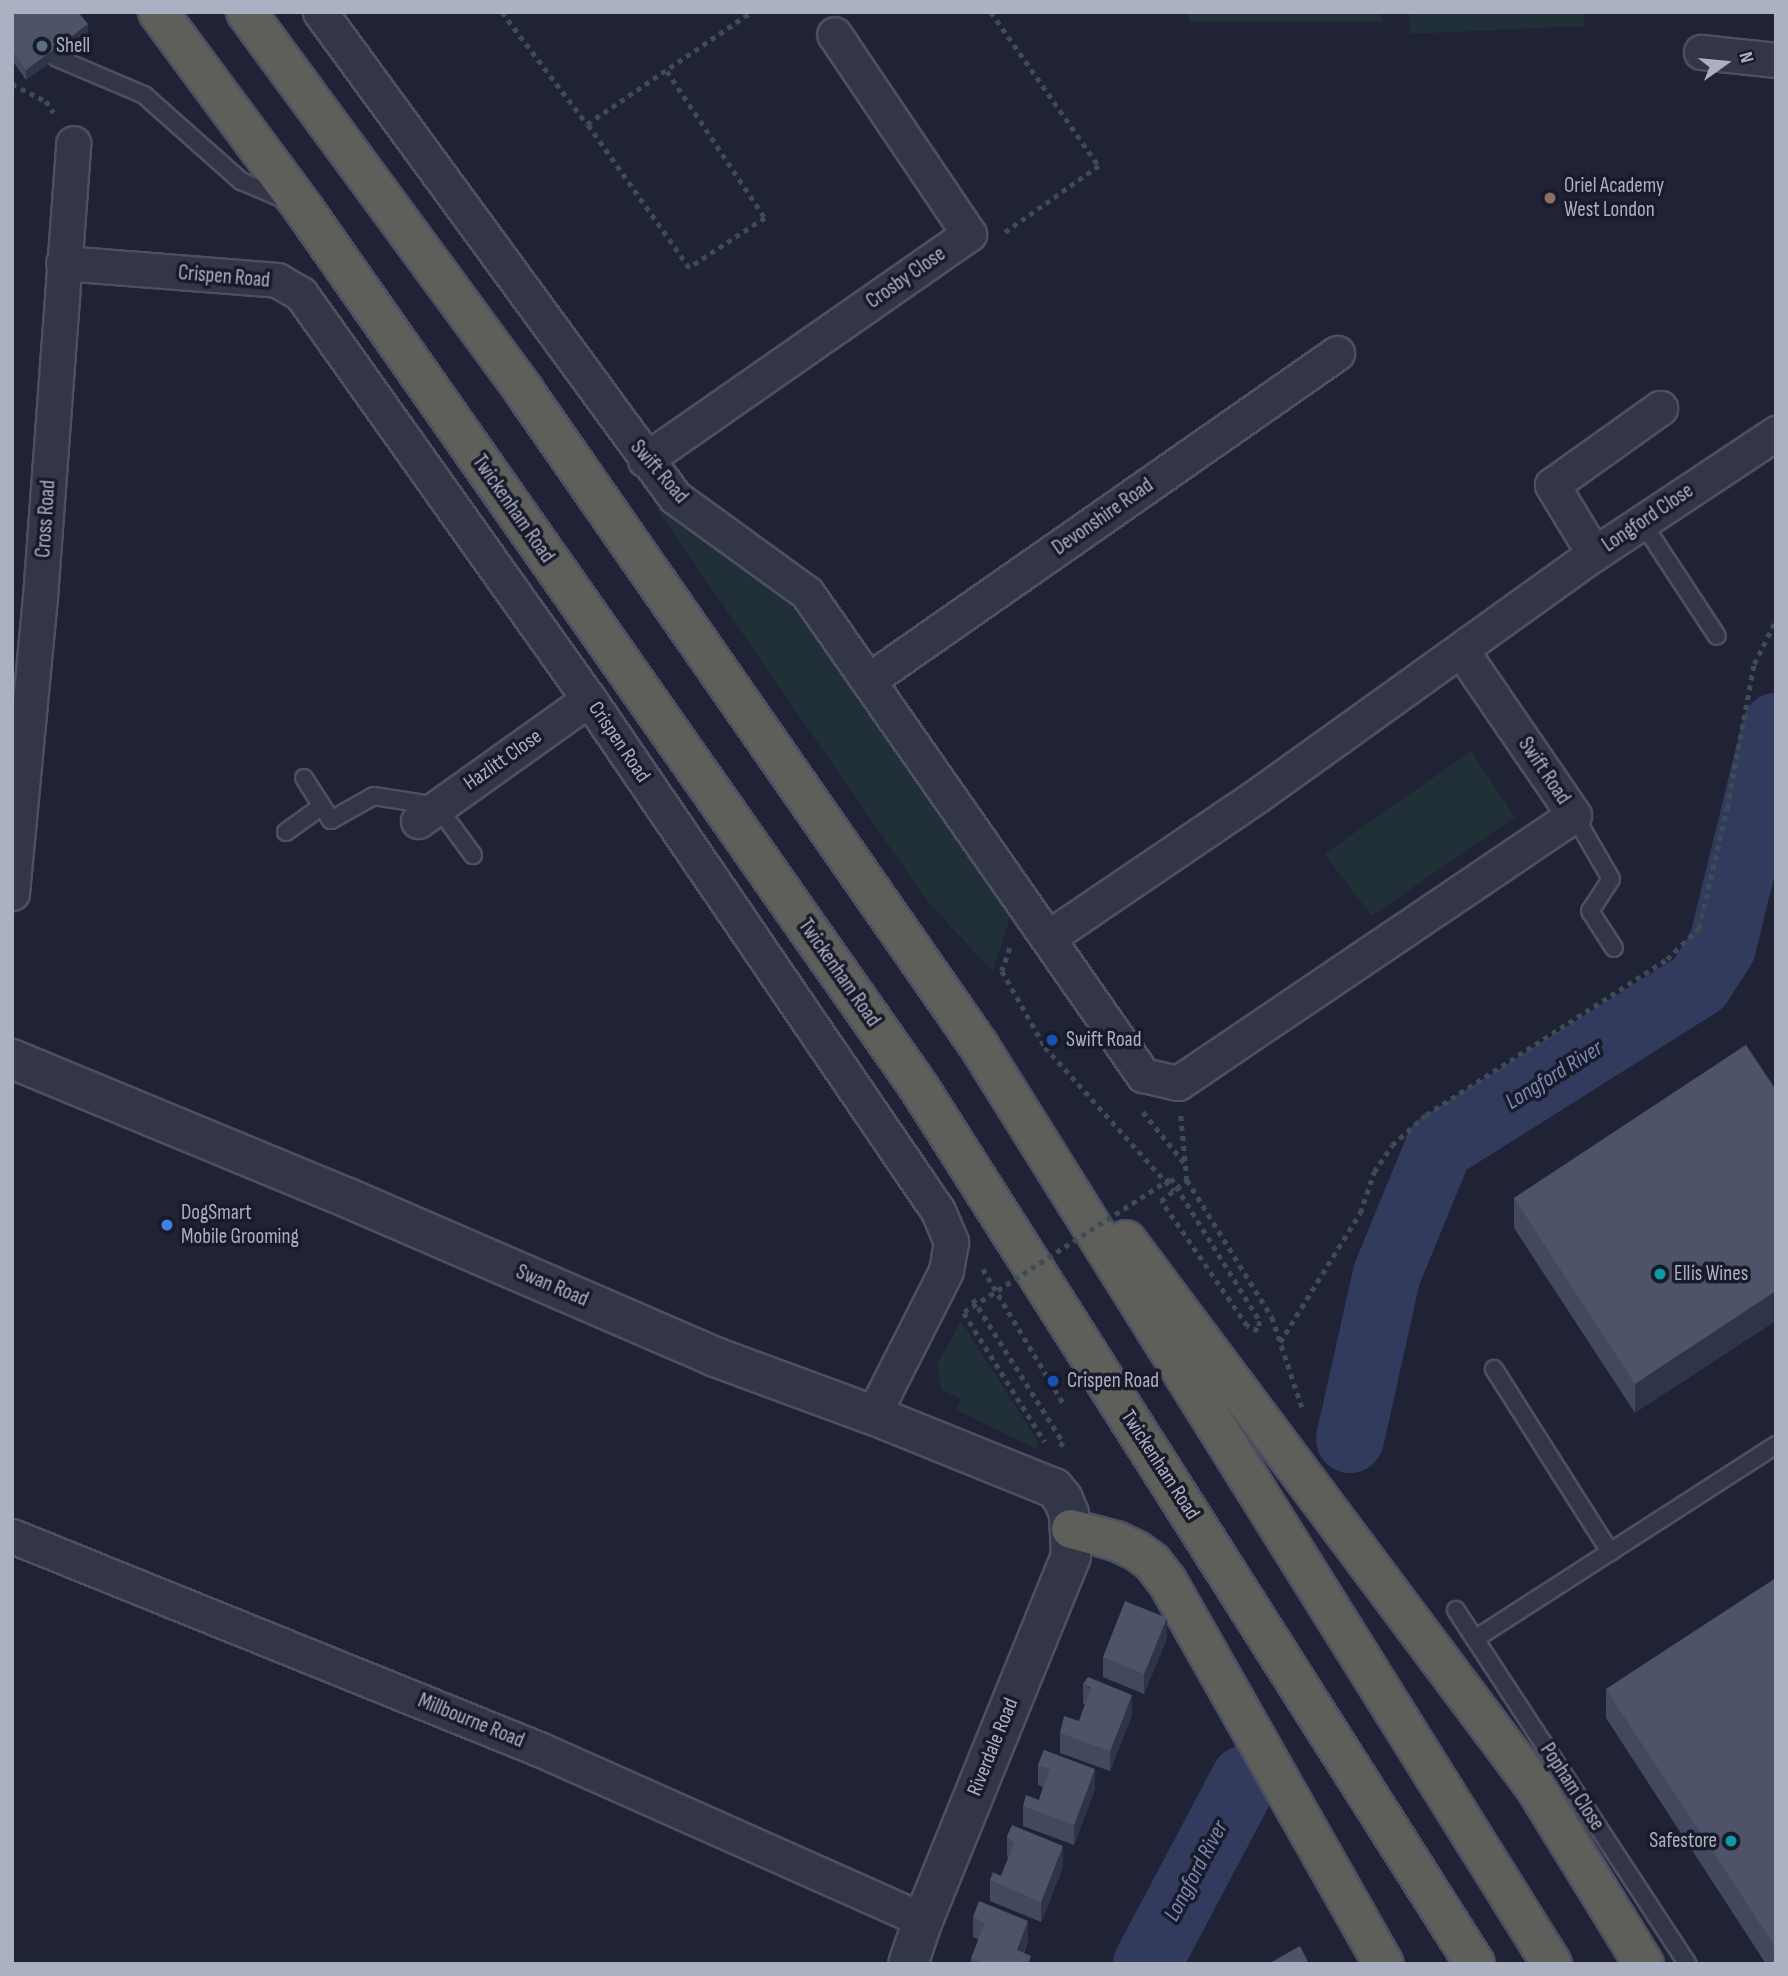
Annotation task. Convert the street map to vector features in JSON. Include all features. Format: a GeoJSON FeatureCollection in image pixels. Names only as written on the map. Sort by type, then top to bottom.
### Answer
{"type":"FeatureCollection","features":[{"type":"Feature","properties":{"kind":"highway","name":"Twickenham Road"},"geometry":{"type":"LineString","coordinates":[[158,12],[303,208],[920,1089],[1475,1964]]}},
{"type":"Feature","properties":{"kind":"highway"},"geometry":{"type":"LineString","coordinates":[[246,12],[524,391],[979,1046],[1249,1401],[1535,1787],[1644,1964]]}},
{"type":"Feature","properties":{"kind":"highway"},"geometry":{"type":"LineString","coordinates":[[979,1046],[1552,1964]]}},
{"type":"Feature","properties":{"kind":"highway"},"geometry":{"type":"LineString","coordinates":[[1071,1529],[1094,1534],[1137,1551],[1152,1562],[1167,1581],[1384,1964]]}},
{"type":"Feature","properties":{"kind":"highway"},"geometry":{"type":"LineString","coordinates":[[1360,1779],[1455,1964]]}},
{"type":"Feature","properties":{"kind":"street","name":"Swift Road"},"geometry":{"type":"LineString","coordinates":[[320,12],[645,460],[675,497],[807,593],[1143,1074],[1178,1083],[1574,815],[1461,650]]}},
{"type":"Feature","properties":{"kind":"street","name":"Crosby Close"},"geometry":{"type":"LineString","coordinates":[[645,460],[968,234],[834,34]]}},
{"type":"Feature","properties":{"kind":"street"},"geometry":{"type":"LineString","coordinates":[[1701,52],[1776,60]]}},
{"type":"Feature","properties":{"kind":"street","name":"Cross Road"},"geometry":{"type":"LineString","coordinates":[[12,893],[26,592],[63,263],[73,144]]}},
{"type":"Feature","properties":{"kind":"street","name":"Crispen Road"},"geometry":{"type":"LineString","coordinates":[[63,263],[276,280],[301,294],[589,699],[938,1211],[951,1242],[946,1271],[873,1415]]}},
{"type":"Feature","properties":{"kind":"street","name":"Devonshire Road"},"geometry":{"type":"LineString","coordinates":[[869,680],[1337,353]]}},
{"type":"Feature","properties":{"kind":"street","name":"Longford Close"},"geometry":{"type":"LineString","coordinates":[[1661,408],[1552,485],[1594,554],[1776,433]]}},
{"type":"Feature","properties":{"kind":"street"},"geometry":{"type":"LineString","coordinates":[[1049,937],[1258,795],[1594,554]]}},
{"type":"Feature","properties":{"kind":"street","name":"Hazlitt Close"},"geometry":{"type":"LineString","coordinates":[[428,813],[589,699]]}},
{"type":"Feature","properties":{"kind":"street","name":"Swan Road"},"geometry":{"type":"LineString","coordinates":[[12,1059],[348,1198],[715,1357],[873,1415],[1054,1488],[1063,1499],[1071,1529]]}},
{"type":"Feature","properties":{"kind":"street","name":"Riverdale Road"},"geometry":{"type":"LineString","coordinates":[[908,1964],[923,1920],[1071,1556],[1071,1529]]}},
{"type":"Feature","properties":{"kind":"street","name":"Millbourne Road"},"geometry":{"type":"LineString","coordinates":[[12,1536],[539,1749],[923,1920]]}},
{"type":"Feature","properties":{"kind":"lane"},"geometry":{"type":"LineString","coordinates":[[57,58],[144,95],[241,181],[303,208]]}},
{"type":"Feature","properties":{"kind":"lane"},"geometry":{"type":"LineString","coordinates":[[1643,522],[1717,636]]}},
{"type":"Feature","properties":{"kind":"lane"},"geometry":{"type":"LineString","coordinates":[[304,778],[331,820],[374,796],[428,813],[472,855]]}},
{"type":"Feature","properties":{"kind":"lane"},"geometry":{"type":"LineString","coordinates":[[286,832],[322,806]]}},
{"type":"Feature","properties":{"kind":"lane"},"geometry":{"type":"LineString","coordinates":[[1574,815],[1611,878],[1590,911],[1614,948]]}},
{"type":"Feature","properties":{"kind":"lane"},"geometry":{"type":"LineString","coordinates":[[1494,1369],[1610,1552]]}},
{"type":"Feature","properties":{"kind":"lane"},"geometry":{"type":"LineString","coordinates":[[1475,1639],[1776,1445]]}},
{"type":"Feature","properties":{"kind":"lane","name":"Popham Close"},"geometry":{"type":"LineString","coordinates":[[1457,1610],[1688,1964]]}},
{"type":"Feature","properties":{"kind":"path"},"geometry":{"type":"LineString","coordinates":[[502,12],[587,124],[689,268],[765,218],[667,71]]}},
{"type":"Feature","properties":{"kind":"path"},"geometry":{"type":"LineString","coordinates":[[587,124],[751,12]]}},
{"type":"Feature","properties":{"kind":"path"},"geometry":{"type":"LineString","coordinates":[[968,234],[981,249],[1099,166],[991,12]]}},
{"type":"Feature","properties":{"kind":"path"},"geometry":{"type":"LineString","coordinates":[[12,84],[46,101],[73,144]]}},
{"type":"Feature","properties":{"kind":"path"},"geometry":{"type":"LineString","coordinates":[[1280,1342],[1360,1213],[1374,1172],[1392,1145],[1426,1115],[1667,959],[1699,928],[1727,808],[1754,664],[1776,620]]}},
{"type":"Feature","properties":{"kind":"path"},"geometry":{"type":"LineString","coordinates":[[1026,904],[1002,971],[1045,1047],[1174,1191]]}},
{"type":"Feature","properties":{"kind":"path"},"geometry":{"type":"LineString","coordinates":[[1178,1083],[1187,1180],[1272,1317],[1300,1405]]}},
{"type":"Feature","properties":{"kind":"path"},"geometry":{"type":"LineString","coordinates":[[982,1314],[1063,1442],[1059,1450],[1051,1450],[964,1312],[1171,1178],[1261,1321],[1258,1331],[1247,1326],[1161,1201],[1174,1191],[1187,1180]]}},
{"type":"Feature","properties":{"kind":"path"},"geometry":{"type":"LineString","coordinates":[[979,1262],[1065,1406]]}},
{"type":"Feature","properties":{"kind":"shaded area"},"geometry":{"type":"Polygon","coordinates":[[[1189,12],[1382,12],[1382,22],[1189,22],[1189,12]]]}},
{"type":"Feature","properties":{"kind":"shaded area"},"geometry":{"type":"Polygon","coordinates":[[[1409,12],[1584,12],[1585,26],[1410,34],[1409,12]]]}},
{"type":"Feature","properties":{"kind":"shaded area"},"geometry":{"type":"Polygon","coordinates":[[[653,504],[789,600],[1011,914],[993,972],[927,901],[653,504]]]}},
{"type":"Feature","properties":{"kind":"shaded area"},"geometry":{"type":"Polygon","coordinates":[[[1471,751],[1515,817],[1372,916],[1324,854],[1471,751]]]}},
{"type":"Feature","properties":{"kind":"shaded area"},"geometry":{"type":"Polygon","coordinates":[[[961,1321],[1037,1440],[1038,1450],[956,1410],[960,1399],[941,1389],[937,1364],[961,1321]]]}},
{"type":"Feature","properties":{"kind":"building","name":"Shell"},"geometry":{"type":"Polygon","coordinates":[[[12,12],[78,12],[88,24],[26,70],[12,50],[12,12]]]}},
{"type":"Feature","properties":{"kind":"building","name":"Ellis Wines"},"geometry":{"type":"Polygon","coordinates":[[[1746,1045],[1776,1090],[1776,1291],[1635,1384],[1514,1198],[1746,1045]]]}},
{"type":"Feature","properties":{"kind":"building","name":"Safestore"},"geometry":{"type":"Polygon","coordinates":[[[1776,1578],[1776,1948],[1606,1689],[1776,1578]]]}},
{"type":"Feature","properties":{"kind":"building"},"geometry":{"type":"Polygon","coordinates":[[[1125,1601],[1167,1618],[1144,1674],[1103,1657],[1125,1601]]]}},
{"type":"Feature","properties":{"kind":"building"},"geometry":{"type":"Polygon","coordinates":[[[1088,1677],[1132,1695],[1110,1751],[1060,1733],[1064,1716],[1079,1721],[1091,1688],[1083,1684],[1088,1677]]]}},
{"type":"Feature","properties":{"kind":"building"},"geometry":{"type":"Polygon","coordinates":[[[1044,1750],[1095,1769],[1074,1825],[1023,1806],[1026,1795],[1039,1800],[1050,1769],[1038,1765],[1044,1750]]]}},
{"type":"Feature","properties":{"kind":"building"},"geometry":{"type":"Polygon","coordinates":[[[1012,1825],[1063,1846],[1041,1902],[990,1880],[993,1872],[1001,1876],[1014,1844],[1007,1836],[1012,1825]]]}},
{"type":"Feature","properties":{"kind":"building"},"geometry":{"type":"Polygon","coordinates":[[[979,1901],[1028,1921],[1017,1950],[1031,1956],[1028,1964],[986,1964],[971,1958],[985,1923],[973,1917],[979,1901]]]}},
{"type":"Feature","properties":{"kind":"building"},"geometry":{"type":"Polygon","coordinates":[[[1300,1946],[1309,1964],[1268,1964],[1300,1946]]]}},
{"type":"Feature","properties":{"kind":"waterway","name":"Longford River"},"geometry":{"type":"LineString","coordinates":[[1350,1439],[1387,1274],[1439,1147],[1699,983],[1722,947],[1776,727]]}},
{"type":"Feature","properties":{"kind":"waterway","name":"Longford River"},"geometry":{"type":"LineString","coordinates":[[1147,1964],[1245,1779]]}},
{"type":"Feature","properties":{"kind":"place","name":"Shell"},"geometry":{"type":"Point","coordinates":[42,46]}},
{"type":"Feature","properties":{"kind":"place","name":"Oriel Academy West London"},"geometry":{"type":"Point","coordinates":[1550,198]}},
{"type":"Feature","properties":{"kind":"place","name":"Swift Road"},"geometry":{"type":"Point","coordinates":[1052,1040]}},
{"type":"Feature","properties":{"kind":"place","name":"DogSmart Mobile Grooming"},"geometry":{"type":"Point","coordinates":[167,1225]}},
{"type":"Feature","properties":{"kind":"place","name":"Ellis Wines"},"geometry":{"type":"Point","coordinates":[1660,1274]}},
{"type":"Feature","properties":{"kind":"place","name":"Crispen Road"},"geometry":{"type":"Point","coordinates":[1053,1381]}},
{"type":"Feature","properties":{"kind":"place","name":"Safestore"},"geometry":{"type":"Point","coordinates":[1731,1841]}}]}
